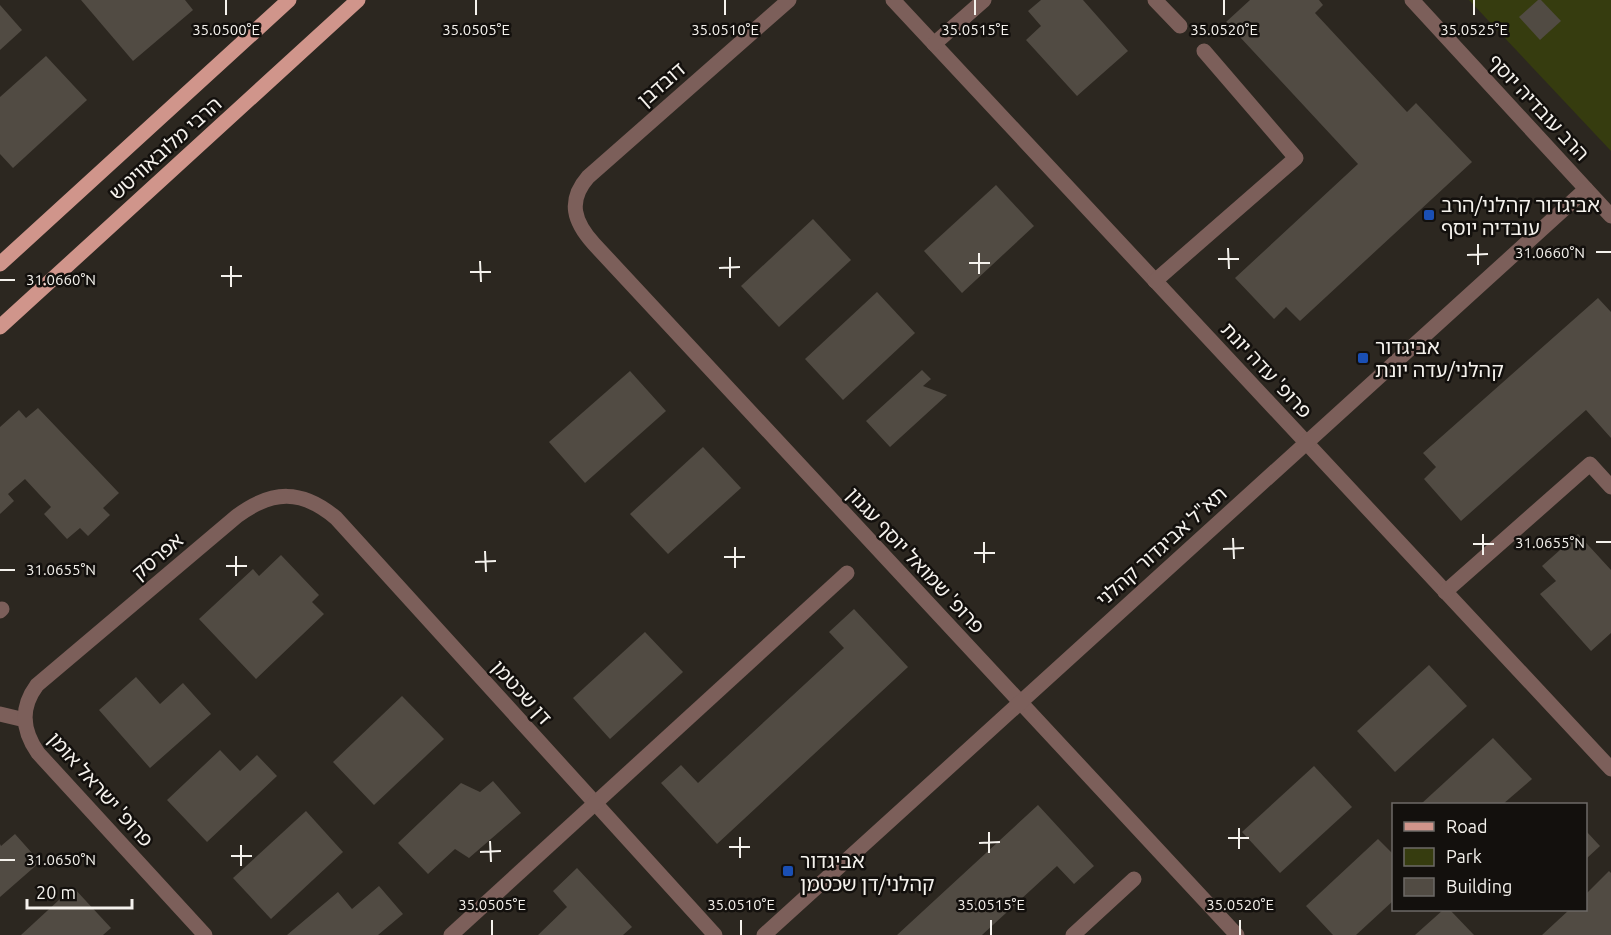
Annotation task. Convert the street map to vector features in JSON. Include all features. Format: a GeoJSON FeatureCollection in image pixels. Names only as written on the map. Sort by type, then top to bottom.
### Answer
{"type":"FeatureCollection","features":[{"type":"Feature","properties":{"kind":"main road","name":"הרבי מלובאוויטש"},"geometry":{"type":"LineString","coordinates":[[0,264],[289,0]]}},
{"type":"Feature","properties":{"kind":"main road","name":"הרבי מלובאוויטש"},"geometry":{"type":"LineString","coordinates":[[0,327],[358,0]]}},
{"type":"Feature","properties":{"kind":"street","name":"דובדבן"},"geometry":{"type":"LineString","coordinates":[[575,208],[577,193],[581,184],[588,177],[789,0]]}},
{"type":"Feature","properties":{"kind":"street","name":"פרופ' עדה יונת"},"geometry":{"type":"LineString","coordinates":[[893,0],[1611,769]]}},
{"type":"Feature","properties":{"kind":"street"},"geometry":{"type":"LineString","coordinates":[[934,44],[984,0]]}},
{"type":"Feature","properties":{"kind":"street"},"geometry":{"type":"LineString","coordinates":[[1155,0],[1180,26]]}},
{"type":"Feature","properties":{"kind":"street","name":"הרב עובדיה יוסף"},"geometry":{"type":"LineString","coordinates":[[1412,0],[1611,216]]}},
{"type":"Feature","properties":{"kind":"street"},"geometry":{"type":"LineString","coordinates":[[1155,281],[1296,158],[1204,51]]}},
{"type":"Feature","properties":{"kind":"street","name":"תא\"ל אביגדור קהלני"},"geometry":{"type":"LineString","coordinates":[[764,935],[1586,189]]}},
{"type":"Feature","properties":{"kind":"street","name":"פרופ' שמואל יוסף עגנון"},"geometry":{"type":"LineString","coordinates":[[575,208],[579,223],[594,244],[1237,935]]}},
{"type":"Feature","properties":{"kind":"street"},"geometry":{"type":"LineString","coordinates":[[1445,592],[1590,464],[1611,486]]}},
{"type":"Feature","properties":{"kind":"street","name":"אפרסק"},"geometry":{"type":"LineString","coordinates":[[25,720],[27,702],[45,678],[237,516],[266,499],[287,497]]}},
{"type":"Feature","properties":{"kind":"street","name":"דן שכטמן"},"geometry":{"type":"LineString","coordinates":[[287,497],[318,504],[336,518],[715,935]]}},
{"type":"Feature","properties":{"kind":"street"},"geometry":{"type":"LineString","coordinates":[[451,935],[847,573]]}},
{"type":"Feature","properties":{"kind":"street"},"geometry":{"type":"LineString","coordinates":[[0,714],[25,720]]}},
{"type":"Feature","properties":{"kind":"street","name":"פרופ' ישראל אומן"},"geometry":{"type":"LineString","coordinates":[[25,720],[28,737],[44,760],[205,935]]}},
{"type":"Feature","properties":{"kind":"street"},"geometry":{"type":"LineString","coordinates":[[1073,935],[1134,879]]}},
{"type":"Feature","properties":{"kind":"green space"},"geometry":{"type":"Polygon","coordinates":[[[1469,0],[1611,0],[1611,151],[1469,0]]]}},
{"type":"Feature","properties":{"kind":"building"},"geometry":{"type":"Polygon","coordinates":[[[81,0],[185,0],[193,10],[133,61],[81,0]]]}},
{"type":"Feature","properties":{"kind":"building"},"geometry":{"type":"Polygon","coordinates":[[[1041,0],[1083,0],[1128,51],[1077,96],[1026,40],[1041,26],[1028,11],[1041,0]]]}},
{"type":"Feature","properties":{"kind":"building"},"geometry":{"type":"Polygon","coordinates":[[[1250,0],[1319,0],[1323,5],[1315,13],[1407,112],[1416,103],[1472,162],[1300,321],[1286,307],[1274,319],[1235,278],[1358,164],[1226,22],[1250,0]]]}},
{"type":"Feature","properties":{"kind":"building"},"geometry":{"type":"Polygon","coordinates":[[[1538,0],[1541,0],[1561,21],[1540,40],[1519,17],[1538,0]]]}},
{"type":"Feature","properties":{"kind":"building"},"geometry":{"type":"Polygon","coordinates":[[[0,5],[22,30],[0,50],[0,5]]]}},
{"type":"Feature","properties":{"kind":"building"},"geometry":{"type":"Polygon","coordinates":[[[46,56],[87,100],[13,168],[0,154],[0,97],[46,56]]]}},
{"type":"Feature","properties":{"kind":"building"},"geometry":{"type":"Polygon","coordinates":[[[996,185],[1034,226],[962,293],[924,251],[996,185]]]}},
{"type":"Feature","properties":{"kind":"building"},"geometry":{"type":"Polygon","coordinates":[[[813,219],[851,260],[779,327],[741,286],[813,219]]]}},
{"type":"Feature","properties":{"kind":"building"},"geometry":{"type":"Polygon","coordinates":[[[877,292],[915,333],[843,400],[805,359],[877,292]]]}},
{"type":"Feature","properties":{"kind":"building"},"geometry":{"type":"Polygon","coordinates":[[[1598,298],[1611,312],[1611,438],[1586,410],[1461,521],[1424,479],[1436,467],[1423,453],[1598,298]]]}},
{"type":"Feature","properties":{"kind":"building"},"geometry":{"type":"Polygon","coordinates":[[[922,370],[931,379],[923,386],[947,395],[890,447],[866,421],[922,370]]]}},
{"type":"Feature","properties":{"kind":"building"},"geometry":{"type":"Polygon","coordinates":[[[630,371],[666,411],[585,483],[549,442],[630,371]]]}},
{"type":"Feature","properties":{"kind":"building"},"geometry":{"type":"Polygon","coordinates":[[[38,408],[119,493],[103,508],[110,515],[88,536],[80,528],[67,539],[44,514],[51,507],[25,479],[8,494],[14,501],[0,514],[0,427],[19,410],[26,418],[38,408]]]}},
{"type":"Feature","properties":{"kind":"building"},"geometry":{"type":"Polygon","coordinates":[[[703,447],[741,488],[668,554],[630,514],[703,447]]]}},
{"type":"Feature","properties":{"kind":"building"},"geometry":{"type":"Polygon","coordinates":[[[1578,534],[1611,570],[1611,633],[1591,651],[1540,594],[1556,581],[1542,566],[1578,534]]]}},
{"type":"Feature","properties":{"kind":"building"},"geometry":{"type":"Polygon","coordinates":[[[281,555],[319,595],[312,602],[324,614],[256,679],[199,619],[253,569],[259,576],[281,555]]]}},
{"type":"Feature","properties":{"kind":"building"},"geometry":{"type":"Polygon","coordinates":[[[854,609],[908,667],[717,844],[661,783],[681,765],[698,783],[844,648],[829,632],[854,609]]]}},
{"type":"Feature","properties":{"kind":"building"},"geometry":{"type":"Polygon","coordinates":[[[645,632],[683,672],[610,739],[573,698],[645,632]]]}},
{"type":"Feature","properties":{"kind":"building"},"geometry":{"type":"Polygon","coordinates":[[[1429,665],[1467,706],[1395,772],[1357,731],[1429,665]]]}},
{"type":"Feature","properties":{"kind":"building"},"geometry":{"type":"Polygon","coordinates":[[[136,677],[160,704],[183,683],[211,714],[150,768],[99,710],[136,677]]]}},
{"type":"Feature","properties":{"kind":"building"},"geometry":{"type":"Polygon","coordinates":[[[402,696],[444,739],[374,805],[333,762],[402,696]]]}},
{"type":"Feature","properties":{"kind":"building"},"geometry":{"type":"Polygon","coordinates":[[[1493,738],[1532,779],[1504,803],[1422,803],[1493,738]]]}},
{"type":"Feature","properties":{"kind":"building"},"geometry":{"type":"Polygon","coordinates":[[[220,750],[240,771],[257,755],[277,776],[207,842],[167,800],[220,750]]]}},
{"type":"Feature","properties":{"kind":"building"},"geometry":{"type":"Polygon","coordinates":[[[1314,766],[1352,807],[1280,873],[1242,832],[1314,766]]]}},
{"type":"Feature","properties":{"kind":"building"},"geometry":{"type":"Polygon","coordinates":[[[493,781],[521,813],[469,858],[455,849],[428,874],[398,843],[461,783],[480,792],[493,781]]]}},
{"type":"Feature","properties":{"kind":"building"},"geometry":{"type":"Polygon","coordinates":[[[1038,805],[1094,866],[1074,884],[1057,866],[982,935],[897,935],[1038,805]]]}},
{"type":"Feature","properties":{"kind":"building"},"geometry":{"type":"Polygon","coordinates":[[[306,811],[343,852],[271,919],[233,878],[306,811]]]}},
{"type":"Feature","properties":{"kind":"building"},"geometry":{"type":"Polygon","coordinates":[[[1587,832],[1600,846],[1587,858],[1587,832]]]}},
{"type":"Feature","properties":{"kind":"building"},"geometry":{"type":"Polygon","coordinates":[[[15,834],[40,862],[0,897],[0,844],[1,846],[15,834]]]}},
{"type":"Feature","properties":{"kind":"building"},"geometry":{"type":"Polygon","coordinates":[[[1378,839],[1392,853],[1392,902],[1356,935],[1333,935],[1306,906],[1378,839]]]}},
{"type":"Feature","properties":{"kind":"building"},"geometry":{"type":"Polygon","coordinates":[[[577,868],[632,927],[623,935],[538,935],[567,907],[553,891],[577,868]]]}},
{"type":"Feature","properties":{"kind":"building"},"geometry":{"type":"Polygon","coordinates":[[[1609,871],[1611,873],[1611,935],[1542,935],[1568,911],[1587,911],[1587,893],[1609,871]]]}},
{"type":"Feature","properties":{"kind":"building"},"geometry":{"type":"Polygon","coordinates":[[[379,886],[403,914],[378,935],[287,935],[338,892],[352,909],[379,886]]]}},
{"type":"Feature","properties":{"kind":"building"},"geometry":{"type":"Polygon","coordinates":[[[73,887],[111,928],[103,935],[21,935],[73,887]]]}},
{"type":"Feature","properties":{"kind":"building"},"geometry":{"type":"Polygon","coordinates":[[[1442,911],[1451,911],[1474,935],[1415,935],[1442,911]]]}},
{"type":"Feature","properties":{"kind":"place","name":"אביגדור קהלני/הרב עובדיה יוסף"},"geometry":{"type":"Point","coordinates":[1429,215]}},
{"type":"Feature","properties":{"kind":"place","name":"אביגדור קהלני/עדה יונת"},"geometry":{"type":"Point","coordinates":[1363,358]}},
{"type":"Feature","properties":{"kind":"place","name":"אביגדור קהלני/דן שכטמן"},"geometry":{"type":"Point","coordinates":[788,871]}}]}
